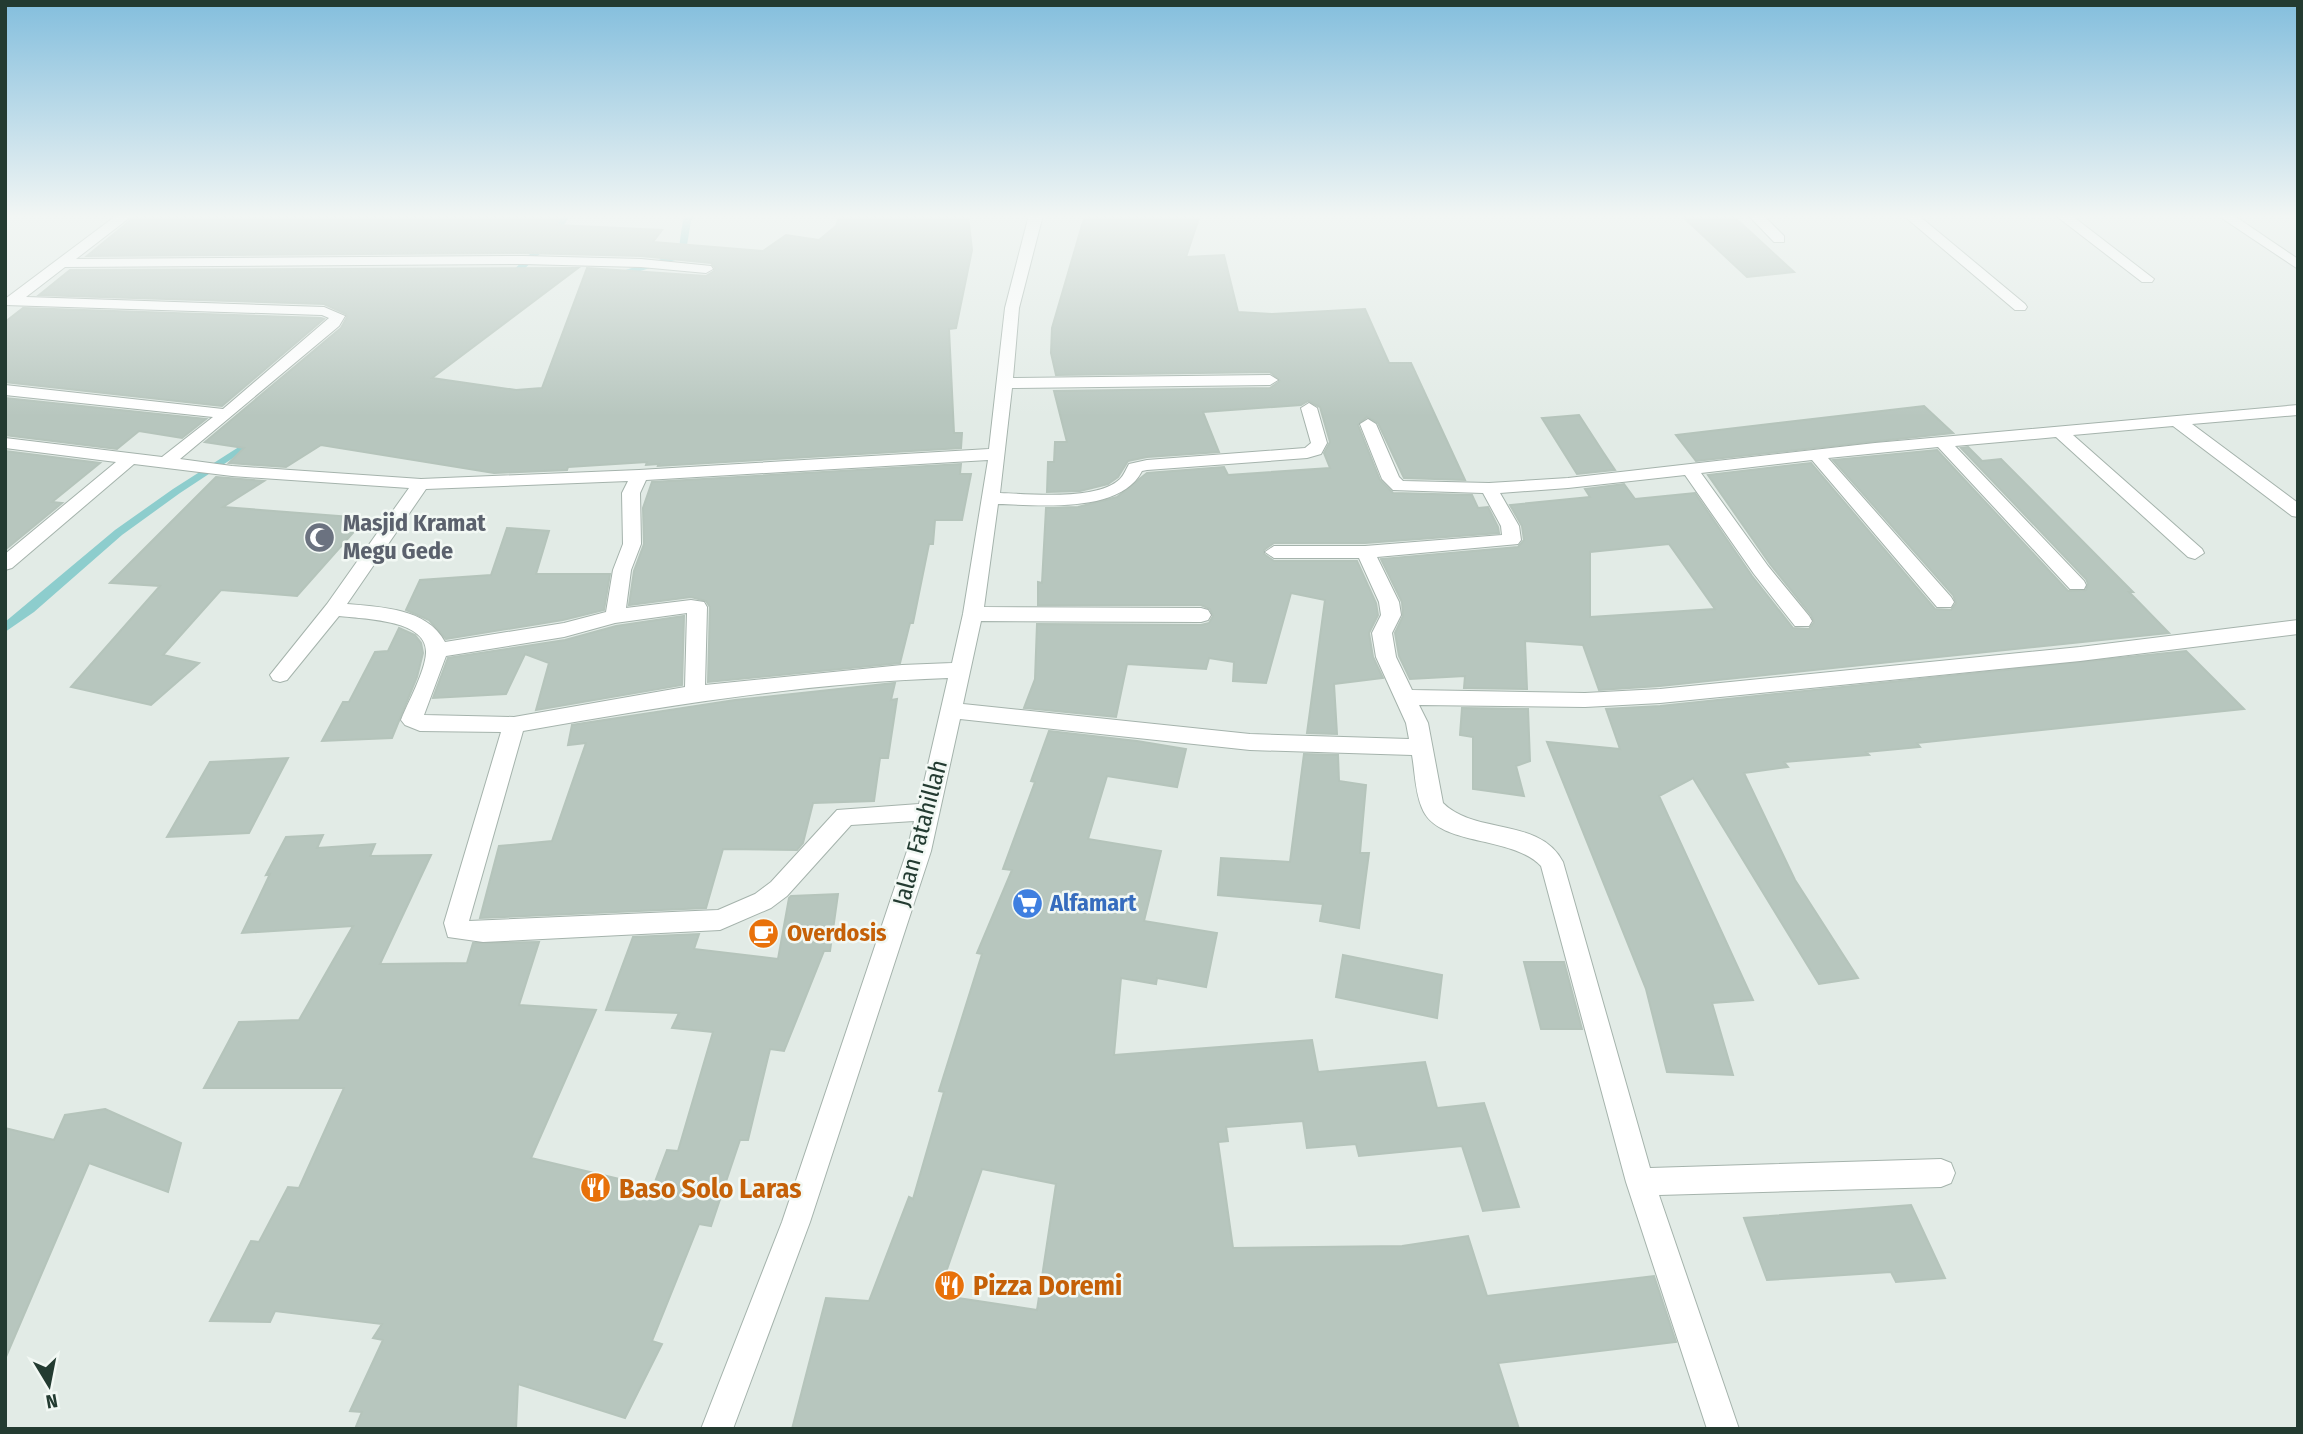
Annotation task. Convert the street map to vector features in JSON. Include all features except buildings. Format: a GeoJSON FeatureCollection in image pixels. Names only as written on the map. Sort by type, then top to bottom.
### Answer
{"type":"FeatureCollection","features":[{"type":"Feature","properties":{"kind":"street"},"geometry":{"type":"LineString","coordinates":[[9,303],[38,282]]}},
{"type":"Feature","properties":{"kind":"street","name":"Jalan Fatahillah"},"geometry":{"type":"LineString","coordinates":[[717,1429],[796,1222],[919,851],[973,614],[997,454],[1012,308],[1019,282]]}},
{"type":"Feature","properties":{"kind":"street"},"geometry":{"type":"LineString","coordinates":[[1990,282],[2020,307]]}},
{"type":"Feature","properties":{"kind":"street"},"geometry":{"type":"LineString","coordinates":[[9,303],[324,311],[338,316],[334,323],[227,414],[163,464]]}},
{"type":"Feature","properties":{"kind":"street"},"geometry":{"type":"LineString","coordinates":[[1004,383],[1270,380]]}},
{"type":"Feature","properties":{"kind":"street"},"geometry":{"type":"LineString","coordinates":[[5,390],[227,414]]}},
{"type":"Feature","properties":{"kind":"street"},"geometry":{"type":"LineString","coordinates":[[990,498],[1086,497],[1124,485],[1135,474],[1135,468],[1147,465],[1307,453],[1314,450],[1319,443],[1308,408]]}},
{"type":"Feature","properties":{"kind":"street"},"geometry":{"type":"LineString","coordinates":[[1368,424],[1391,479],[1399,486],[1489,488],[1568,483],[1942,442],[2298,410]]}},
{"type":"Feature","properties":{"kind":"street"},"geometry":{"type":"LineString","coordinates":[[2178,422],[2298,512]]}},
{"type":"Feature","properties":{"kind":"street"},"geometry":{"type":"LineString","coordinates":[[2060,432],[2194,553]]}},
{"type":"Feature","properties":{"kind":"street"},"geometry":{"type":"LineString","coordinates":[[1942,442],[2077,585]]}},
{"type":"Feature","properties":{"kind":"street"},"geometry":{"type":"LineString","coordinates":[[5,443],[232,471],[421,484],[639,475],[997,454]]}},
{"type":"Feature","properties":{"kind":"street"},"geometry":{"type":"LineString","coordinates":[[1817,456],[1944,602]]}},
{"type":"Feature","properties":{"kind":"street"},"geometry":{"type":"LineString","coordinates":[[5,564],[130,459]]}},
{"type":"Feature","properties":{"kind":"street"},"geometry":{"type":"LineString","coordinates":[[1689,469],[1761,570],[1802,621]]}},
{"type":"Feature","properties":{"kind":"street"},"geometry":{"type":"LineString","coordinates":[[615,616],[622,570],[632,544],[631,493],[639,475]]}},
{"type":"Feature","properties":{"kind":"street"},"geometry":{"type":"LineString","coordinates":[[280,675],[334,609],[421,484]]}},
{"type":"Feature","properties":{"kind":"street"},"geometry":{"type":"LineString","coordinates":[[1274,552],[1365,552],[1512,541],[1510,526],[1489,488]]}},
{"type":"Feature","properties":{"kind":"street"},"geometry":{"type":"LineString","coordinates":[[1365,552],[1389,602],[1391,615],[1382,633],[1386,657],[1417,723],[1432,807],[1441,817],[1467,829],[1530,844],[1544,851],[1551,862],[1640,1182],[1723,1429]]}},
{"type":"Feature","properties":{"kind":"street"},"geometry":{"type":"LineString","coordinates":[[437,650],[564,630],[615,616],[691,606],[697,607],[695,693]]}},
{"type":"Feature","properties":{"kind":"street"},"geometry":{"type":"LineString","coordinates":[[334,609],[412,621],[432,634],[437,650],[412,720],[514,725],[695,693],[902,672],[961,670]]}},
{"type":"Feature","properties":{"kind":"street"},"geometry":{"type":"LineString","coordinates":[[973,614],[1201,615]]}},
{"type":"Feature","properties":{"kind":"street"},"geometry":{"type":"LineString","coordinates":[[1403,697],[1585,700],[1660,696],[2080,654],[2298,627]]}},
{"type":"Feature","properties":{"kind":"street"},"geometry":{"type":"LineString","coordinates":[[951,710],[1250,742],[1422,747]]}},
{"type":"Feature","properties":{"kind":"street"},"geometry":{"type":"LineString","coordinates":[[514,725],[464,890],[456,923],[457,930],[462,932],[720,920],[763,901],[779,889],[845,816],[928,812]]}},
{"type":"Feature","properties":{"kind":"street"},"geometry":{"type":"LineString","coordinates":[[1640,1182],[1941,1173]]}},
{"type":"Feature","properties":{"kind":"waterway"},"geometry":{"type":"LineString","coordinates":[[5,628],[119,532],[256,439]]}},
{"type":"Feature","properties":{"kind":"place","name":"Masjid Kramat Megu Gede"},"geometry":{"type":"Point","coordinates":[320,537]}},
{"type":"Feature","properties":{"kind":"place","name":"Alfamart"},"geometry":{"type":"Point","coordinates":[1027,903]}},
{"type":"Feature","properties":{"kind":"place","name":"Overdosis"},"geometry":{"type":"Point","coordinates":[764,933]}},
{"type":"Feature","properties":{"kind":"place","name":"Baso Solo Laras"},"geometry":{"type":"Point","coordinates":[596,1188]}},
{"type":"Feature","properties":{"kind":"place","name":"Pizza Doremi"},"geometry":{"type":"Point","coordinates":[950,1285]}}]}
